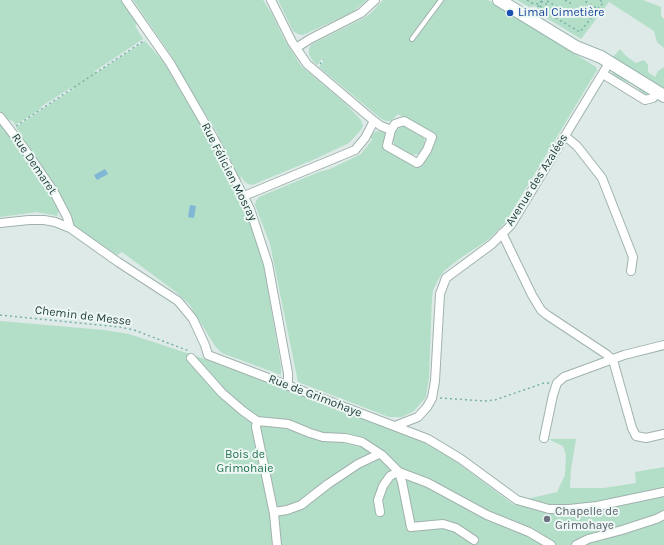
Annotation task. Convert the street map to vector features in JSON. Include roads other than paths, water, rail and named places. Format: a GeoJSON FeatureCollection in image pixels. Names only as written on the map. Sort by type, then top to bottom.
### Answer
{"type":"FeatureCollection","features":[{"type":"Feature","properties":{"kind":"street","name":"Rue Félicien Mosray"},"geometry":{"type":"LineString","coordinates":[[126,0],[170,63],[214,139],[244,196],[255,221],[268,264],[288,373],[288,386]]}},
{"type":"Feature","properties":{"kind":"street"},"geometry":{"type":"LineString","coordinates":[[271,0],[296,48],[307,64],[374,121],[391,130]]}},
{"type":"Feature","properties":{"kind":"street"},"geometry":{"type":"LineString","coordinates":[[296,48],[310,39],[361,14],[375,0]]}},
{"type":"Feature","properties":{"kind":"street"},"geometry":{"type":"LineString","coordinates":[[499,0],[576,47],[601,57],[661,94]]}},
{"type":"Feature","properties":{"kind":"street","name":"Avenue des Azalées"},"geometry":{"type":"LineString","coordinates":[[418,417],[427,407],[432,398],[435,381],[440,294],[442,285],[446,278],[492,244],[511,224],[610,63]]}},
{"type":"Feature","properties":{"kind":"street"},"geometry":{"type":"LineString","coordinates":[[603,74],[645,100],[661,94]]}},
{"type":"Feature","properties":{"kind":"street","name":"Rue Demaret"},"geometry":{"type":"LineString","coordinates":[[0,117],[11,130],[46,180],[65,213],[70,228]]}},
{"type":"Feature","properties":{"kind":"street"},"geometry":{"type":"LineString","coordinates":[[244,196],[355,150],[365,138],[374,121]]}},
{"type":"Feature","properties":{"kind":"street"},"geometry":{"type":"LineString","coordinates":[[404,121],[432,137],[427,150],[419,162],[416,163],[387,146],[391,130],[395,124],[404,121]]}},
{"type":"Feature","properties":{"kind":"street"},"geometry":{"type":"LineString","coordinates":[[565,136],[577,146],[602,178],[633,257],[631,271]]}},
{"type":"Feature","properties":{"kind":"street"},"geometry":{"type":"LineString","coordinates":[[59,224],[65,213]]}},
{"type":"Feature","properties":{"kind":"street","name":"Rue de Grimohaye"},"geometry":{"type":"LineString","coordinates":[[0,223],[37,220],[59,224],[70,228],[118,262],[178,301],[192,319],[205,345],[208,355],[428,439],[461,459],[517,500],[549,509],[569,509],[596,506],[664,492]]}},
{"type":"Feature","properties":{"kind":"street"},"geometry":{"type":"LineString","coordinates":[[502,233],[532,295],[541,310],[546,315],[613,360],[632,428],[637,437],[643,438],[664,434]]}},
{"type":"Feature","properties":{"kind":"street"},"geometry":{"type":"LineString","coordinates":[[544,438],[552,395],[557,383],[564,377],[624,355],[664,345]]}},
{"type":"Feature","properties":{"kind":"street"},"geometry":{"type":"LineString","coordinates":[[192,355],[222,393],[257,421],[288,424],[317,436],[362,442],[379,454],[398,472],[402,482],[411,528],[443,524],[456,528],[474,540]]}},
{"type":"Feature","properties":{"kind":"street"},"geometry":{"type":"LineString","coordinates":[[395,426],[418,417],[417,434]]}},
{"type":"Feature","properties":{"kind":"street"},"geometry":{"type":"LineString","coordinates":[[257,421],[256,427],[258,439],[274,512],[277,545]]}},
{"type":"Feature","properties":{"kind":"street"},"geometry":{"type":"LineString","coordinates":[[274,512],[287,510],[301,505],[328,484],[358,464],[379,454]]}},
{"type":"Feature","properties":{"kind":"street"},"geometry":{"type":"LineString","coordinates":[[380,512],[378,500],[383,486],[390,476],[398,472],[428,483],[487,515],[529,532],[551,545]]}},
{"type":"Feature","properties":{"kind":"street"},"geometry":{"type":"LineString","coordinates":[[576,545],[588,539],[622,530],[664,515]]}},
{"type":"Feature","properties":{"kind":"lane"},"geometry":{"type":"LineString","coordinates":[[412,39],[442,0]]}},
{"type":"Feature","properties":{"kind":"water"},"geometry":{"type":"Polygon","coordinates":[[[105,169],[108,174],[97,180],[94,175],[105,169]]]}},
{"type":"Feature","properties":{"kind":"water"},"geometry":{"type":"Polygon","coordinates":[[[190,205],[196,206],[194,218],[188,217],[190,205]]]}},
{"type":"Feature","properties":{"kind":"place","name":"Limal Cimetière"},"geometry":{"type":"Point","coordinates":[510,13]}},
{"type":"Feature","properties":{"kind":"place","name":"Chapelle de Grimohaye"},"geometry":{"type":"Point","coordinates":[547,519]}},
{"type":"Feature","properties":{"kind":"park label","name":"Bois de Grimohaie"},"geometry":{"type":"Point","coordinates":[245,462]}}]}
